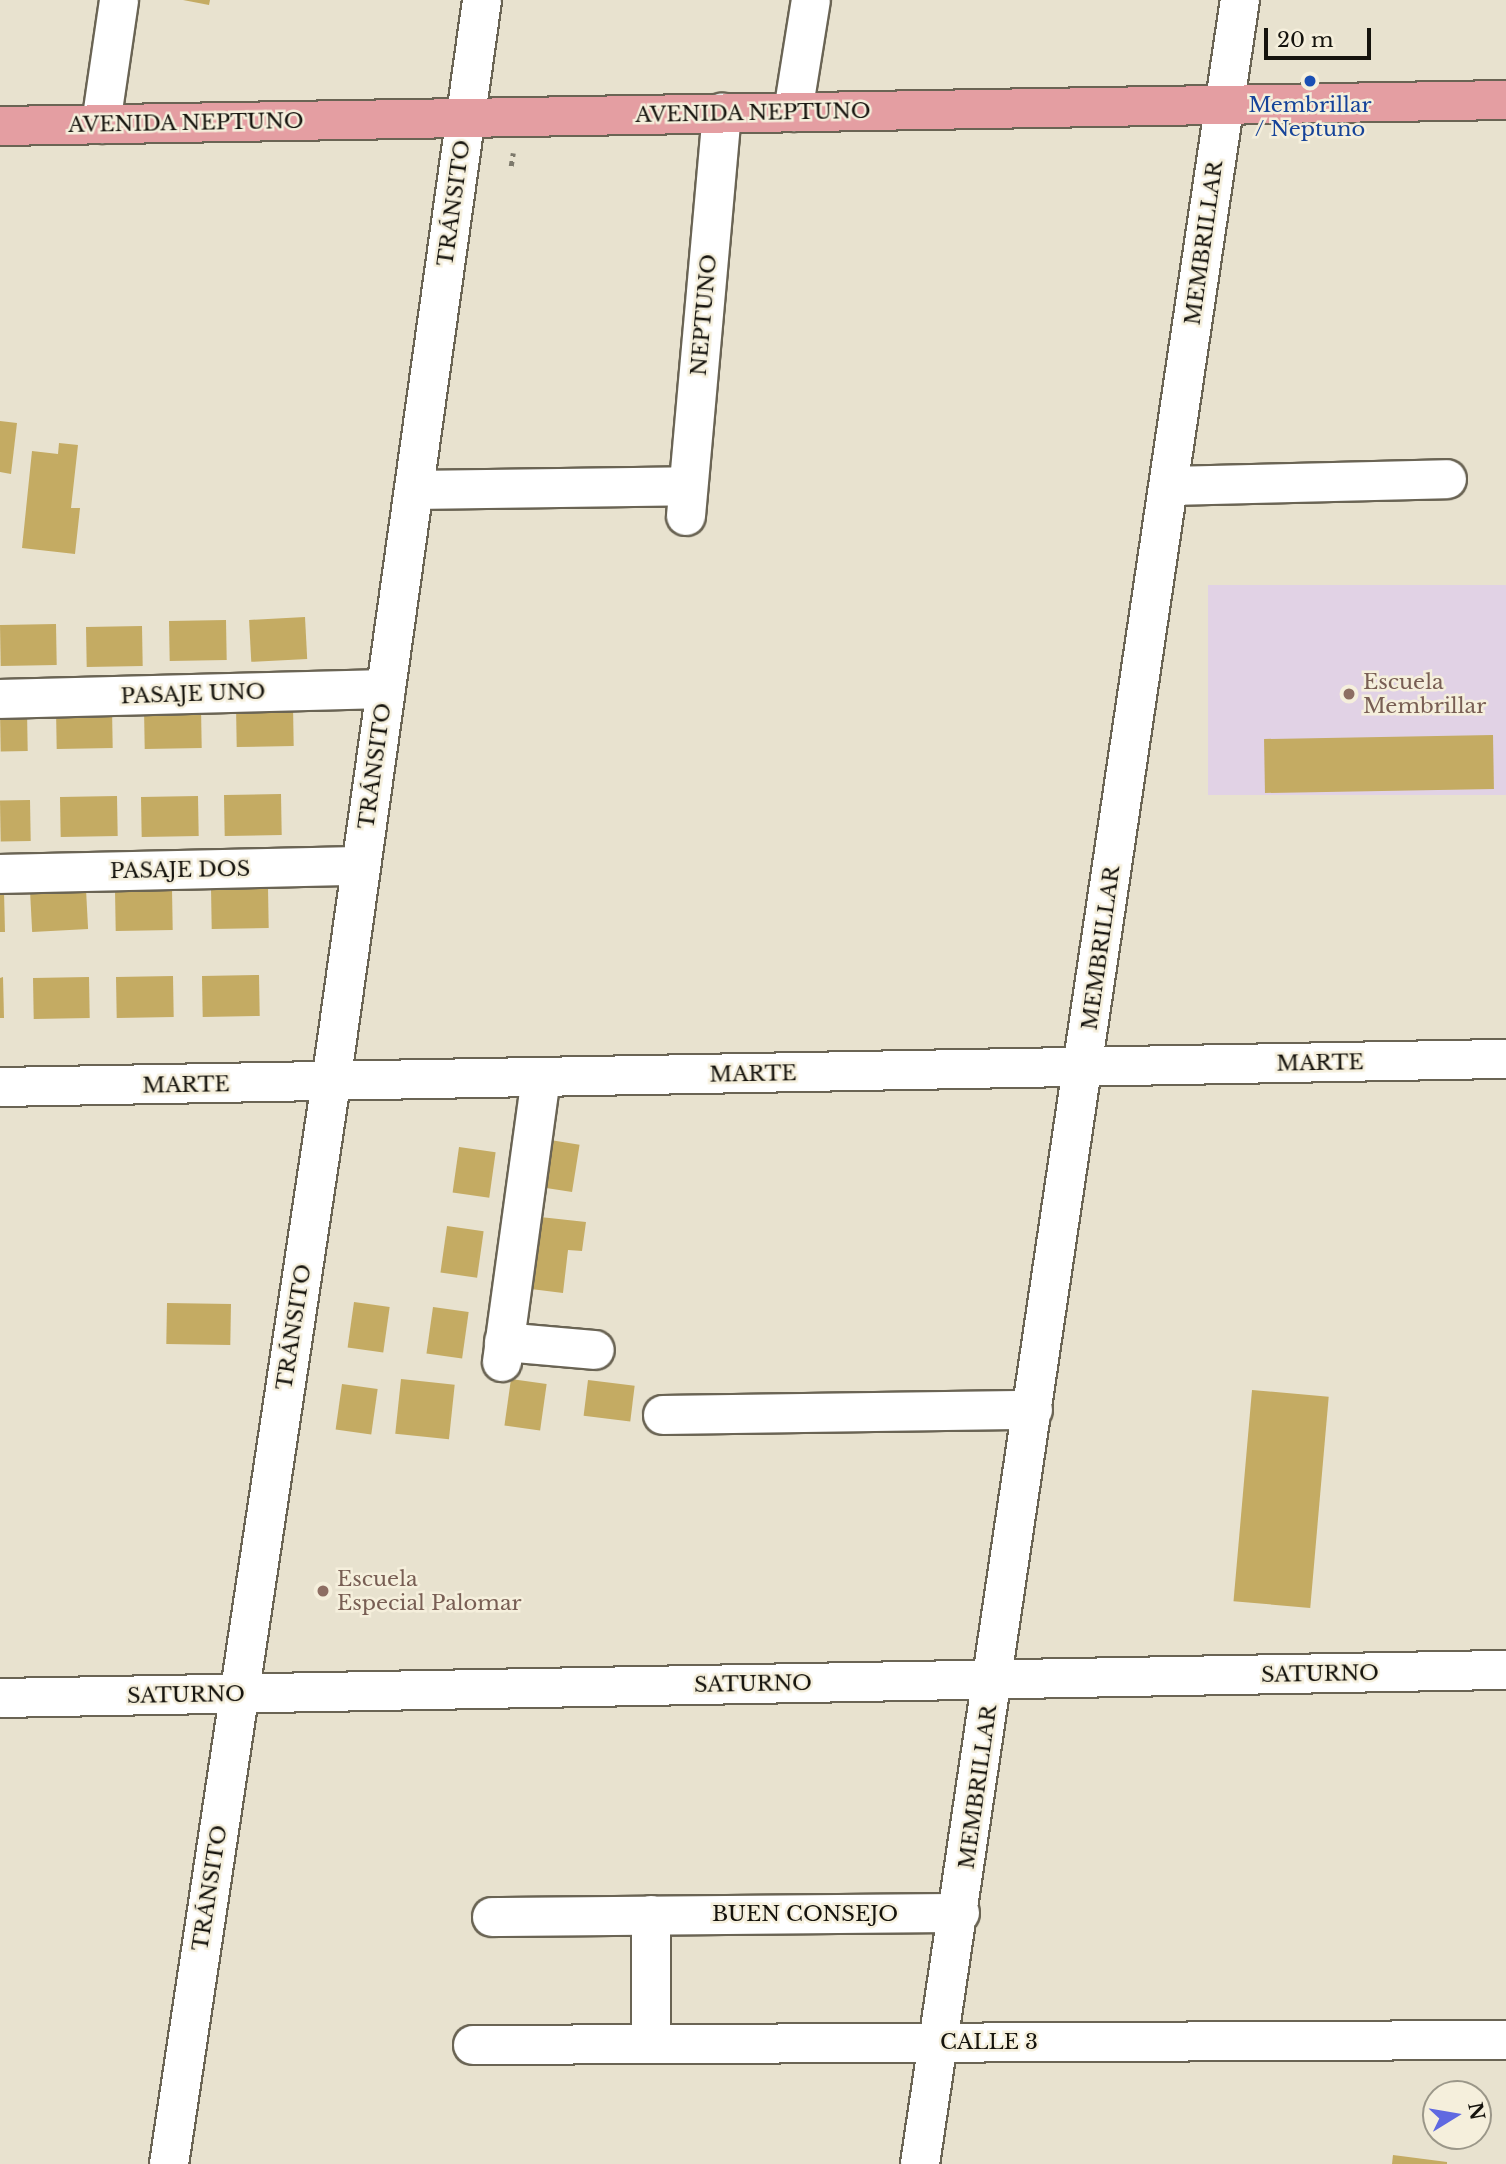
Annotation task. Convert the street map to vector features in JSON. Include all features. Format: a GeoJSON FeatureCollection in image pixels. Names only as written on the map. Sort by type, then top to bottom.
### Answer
{"type":"FeatureCollection","features":[{"type":"Feature","properties":{"kind":"main road","name":"AVENIDA NEPTUNO"},"geometry":{"type":"LineString","coordinates":[[0,126],[1506,100]]}},
{"type":"Feature","properties":{"kind":"street"},"geometry":{"type":"LineString","coordinates":[[101,124],[119,0]]}},
{"type":"Feature","properties":{"kind":"street","name":"TRÁNSITO"},"geometry":{"type":"LineString","coordinates":[[169,2164],[331,1083],[482,0]]}},
{"type":"Feature","properties":{"kind":"street"},"geometry":{"type":"LineString","coordinates":[[793,112],[811,0]]}},
{"type":"Feature","properties":{"kind":"street","name":"MEMBRILLAR"},"geometry":{"type":"LineString","coordinates":[[920,2164],[960,1913],[1240,0]]}},
{"type":"Feature","properties":{"kind":"street","name":"NEPTUNO"},"geometry":{"type":"LineString","coordinates":[[414,490],[687,501],[722,113]]}},
{"type":"Feature","properties":{"kind":"street"},"geometry":{"type":"LineString","coordinates":[[1169,486],[1447,479]]}},
{"type":"Feature","properties":{"kind":"street","name":"PASAJE UNO"},"geometry":{"type":"LineString","coordinates":[[0,699],[386,689]]}},
{"type":"Feature","properties":{"kind":"street","name":"PASAJE DOS"},"geometry":{"type":"LineString","coordinates":[[0,874],[361,866]]}},
{"type":"Feature","properties":{"kind":"street","name":"MARTE"},"geometry":{"type":"LineString","coordinates":[[0,1087],[331,1083],[1506,1059]]}},
{"type":"Feature","properties":{"kind":"street"},"geometry":{"type":"LineString","coordinates":[[541,1079],[503,1352],[595,1350]]}},
{"type":"Feature","properties":{"kind":"street"},"geometry":{"type":"LineString","coordinates":[[663,1415],[1033,1410]]}},
{"type":"Feature","properties":{"kind":"street","name":"SATURNO"},"geometry":{"type":"LineString","coordinates":[[0,1698],[1506,1670]]}},
{"type":"Feature","properties":{"kind":"street","name":"BUEN CONSEJO"},"geometry":{"type":"LineString","coordinates":[[492,1917],[960,1913]]}},
{"type":"Feature","properties":{"kind":"street"},"geometry":{"type":"LineString","coordinates":[[651,1915],[651,2044]]}},
{"type":"Feature","properties":{"kind":"street","name":"CALLE 3"},"geometry":{"type":"LineString","coordinates":[[473,2045],[1506,2040]]}},
{"type":"Feature","properties":{"kind":"shaded area","name":"Escuela Membrillar"},"geometry":{"type":"Polygon","coordinates":[[[1208,585],[1506,585],[1506,795],[1208,795],[1208,585]]]}},
{"type":"Feature","properties":{"kind":"building"},"geometry":{"type":"Polygon","coordinates":[[[183,0],[210,0],[209,5],[183,0]]]}},
{"type":"Feature","properties":{"kind":"building"},"geometry":{"type":"Polygon","coordinates":[[[0,421],[17,423],[11,474],[0,472],[0,421]]]}},
{"type":"Feature","properties":{"kind":"building"},"geometry":{"type":"Polygon","coordinates":[[[59,443],[78,445],[71,508],[80,508],[75,554],[22,548],[32,451],[58,454],[59,443]]]}},
{"type":"Feature","properties":{"kind":"building"},"geometry":{"type":"Polygon","coordinates":[[[305,617],[307,659],[251,662],[249,620],[305,617]]]}},
{"type":"Feature","properties":{"kind":"building"},"geometry":{"type":"Polygon","coordinates":[[[226,620],[227,660],[170,661],[169,621],[226,620]]]}},
{"type":"Feature","properties":{"kind":"building"},"geometry":{"type":"Polygon","coordinates":[[[56,624],[57,665],[1,666],[0,625],[56,624]]]}},
{"type":"Feature","properties":{"kind":"building"},"geometry":{"type":"Polygon","coordinates":[[[142,626],[143,666],[87,667],[86,627],[142,626]]]}},
{"type":"Feature","properties":{"kind":"building"},"geometry":{"type":"Polygon","coordinates":[[[293,705],[294,746],[237,747],[236,706],[293,705]]]}},
{"type":"Feature","properties":{"kind":"building"},"geometry":{"type":"Polygon","coordinates":[[[201,707],[202,748],[145,749],[144,708],[201,707]]]}},
{"type":"Feature","properties":{"kind":"building"},"geometry":{"type":"Polygon","coordinates":[[[112,708],[113,748],[57,749],[56,709],[112,708]]]}},
{"type":"Feature","properties":{"kind":"building"},"geometry":{"type":"Polygon","coordinates":[[[0,710],[27,710],[28,751],[1,751],[0,710]]]}},
{"type":"Feature","properties":{"kind":"building"},"geometry":{"type":"Polygon","coordinates":[[[1493,735],[1494,789],[1265,793],[1264,739],[1493,735]]]}},
{"type":"Feature","properties":{"kind":"building"},"geometry":{"type":"Polygon","coordinates":[[[281,794],[282,835],[225,836],[224,795],[281,794]]]}},
{"type":"Feature","properties":{"kind":"building"},"geometry":{"type":"Polygon","coordinates":[[[117,796],[118,836],[61,837],[60,797],[117,796]]]}},
{"type":"Feature","properties":{"kind":"building"},"geometry":{"type":"Polygon","coordinates":[[[198,796],[199,836],[142,837],[141,797],[198,796]]]}},
{"type":"Feature","properties":{"kind":"building"},"geometry":{"type":"Polygon","coordinates":[[[30,800],[31,841],[1,842],[0,801],[30,800]]]}},
{"type":"Feature","properties":{"kind":"building"},"geometry":{"type":"Polygon","coordinates":[[[268,887],[269,928],[212,929],[211,888],[268,887]]]}},
{"type":"Feature","properties":{"kind":"building"},"geometry":{"type":"Polygon","coordinates":[[[86,889],[88,929],[32,932],[30,892],[86,889]]]}},
{"type":"Feature","properties":{"kind":"building"},"geometry":{"type":"Polygon","coordinates":[[[172,889],[173,930],[116,931],[115,890],[172,889]]]}},
{"type":"Feature","properties":{"kind":"building"},"geometry":{"type":"Polygon","coordinates":[[[0,891],[4,891],[5,932],[0,932],[0,891]]]}},
{"type":"Feature","properties":{"kind":"building"},"geometry":{"type":"Polygon","coordinates":[[[259,975],[260,1016],[203,1017],[202,976],[259,975]]]}},
{"type":"Feature","properties":{"kind":"building"},"geometry":{"type":"Polygon","coordinates":[[[173,976],[174,1017],[117,1018],[116,977],[173,976]]]}},
{"type":"Feature","properties":{"kind":"building"},"geometry":{"type":"Polygon","coordinates":[[[3,977],[4,1018],[0,1018],[0,978],[3,977]]]}},
{"type":"Feature","properties":{"kind":"building"},"geometry":{"type":"Polygon","coordinates":[[[89,977],[90,1018],[34,1019],[33,978],[89,977]]]}},
{"type":"Feature","properties":{"kind":"building"},"geometry":{"type":"Polygon","coordinates":[[[544,1139],[580,1145],[572,1192],[536,1186],[544,1139]]]}},
{"type":"Feature","properties":{"kind":"building"},"geometry":{"type":"Polygon","coordinates":[[[459,1147],[496,1152],[489,1198],[453,1193],[459,1147]]]}},
{"type":"Feature","properties":{"kind":"building"},"geometry":{"type":"Polygon","coordinates":[[[531,1216],[586,1222],[582,1251],[568,1250],[563,1293],[523,1288],[531,1216]]]}},
{"type":"Feature","properties":{"kind":"building"},"geometry":{"type":"Polygon","coordinates":[[[447,1226],[484,1231],[477,1278],[440,1273],[447,1226]]]}},
{"type":"Feature","properties":{"kind":"building"},"geometry":{"type":"Polygon","coordinates":[[[354,1302],[390,1307],[383,1353],[348,1348],[354,1302]]]}},
{"type":"Feature","properties":{"kind":"building"},"geometry":{"type":"Polygon","coordinates":[[[167,1303],[231,1304],[230,1345],[166,1344],[167,1303]]]}},
{"type":"Feature","properties":{"kind":"building"},"geometry":{"type":"Polygon","coordinates":[[[433,1307],[469,1312],[462,1359],[426,1354],[433,1307]]]}},
{"type":"Feature","properties":{"kind":"building"},"geometry":{"type":"Polygon","coordinates":[[[401,1379],[455,1385],[449,1439],[395,1434],[401,1379]]]}},
{"type":"Feature","properties":{"kind":"building"},"geometry":{"type":"Polygon","coordinates":[[[511,1379],[547,1384],[540,1431],[504,1426],[511,1379]]]}},
{"type":"Feature","properties":{"kind":"building"},"geometry":{"type":"Polygon","coordinates":[[[588,1380],[635,1386],[630,1421],[584,1416],[588,1380]]]}},
{"type":"Feature","properties":{"kind":"building"},"geometry":{"type":"Polygon","coordinates":[[[342,1384],[378,1389],[371,1435],[336,1430],[342,1384]]]}},
{"type":"Feature","properties":{"kind":"building"},"geometry":{"type":"Polygon","coordinates":[[[1252,1390],[1329,1397],[1310,1608],[1234,1601],[1252,1390]]]}},
{"type":"Feature","properties":{"kind":"building"},"geometry":{"type":"Polygon","coordinates":[[[1393,2155],[1447,2162],[1447,2164],[1392,2164],[1393,2155]]]}},
{"type":"Feature","properties":{"kind":"place","name":"Membrillar / Neptuno"},"geometry":{"type":"Point","coordinates":[1310,81]}},
{"type":"Feature","properties":{"kind":"place","name":"Escuela Membrillar"},"geometry":{"type":"Point","coordinates":[1349,694]}},
{"type":"Feature","properties":{"kind":"place","name":"Escuela Especial Palomar"},"geometry":{"type":"Point","coordinates":[323,1591]}}]}
